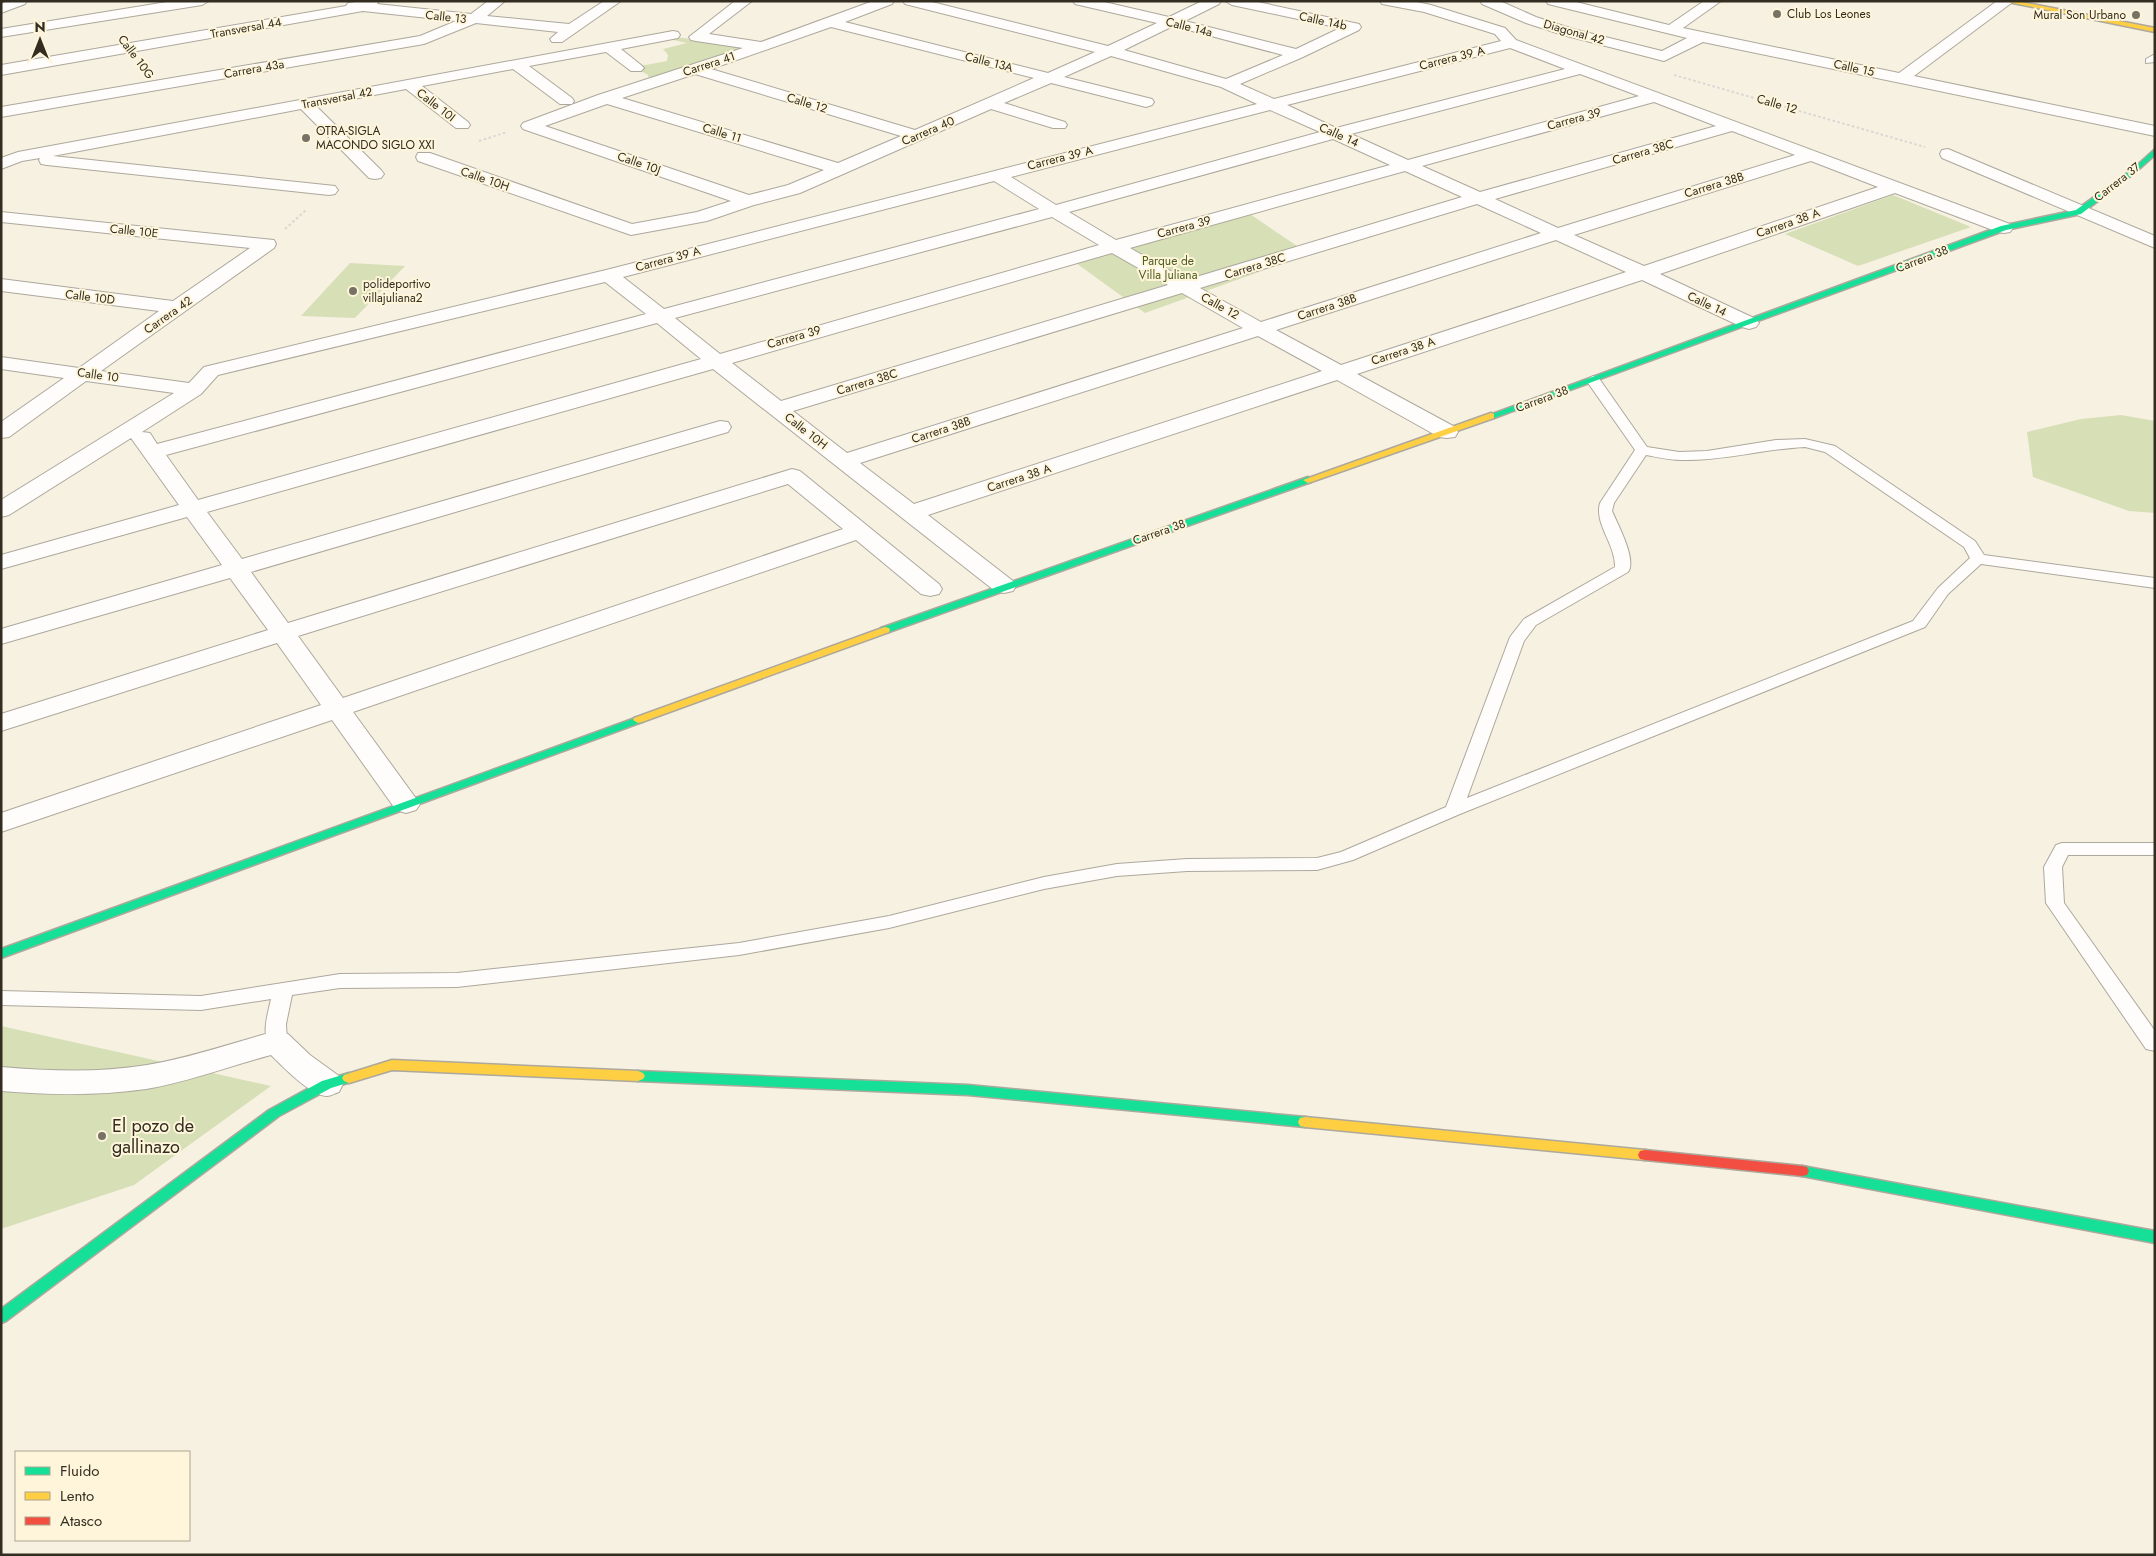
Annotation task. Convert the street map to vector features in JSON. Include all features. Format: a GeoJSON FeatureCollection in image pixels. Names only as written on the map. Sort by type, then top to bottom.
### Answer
{"type":"FeatureCollection","features":[{"type":"Feature","properties":{"kind":"main road"},"geometry":{"type":"LineString","coordinates":[[2007,1],[2155,30]]}},
{"type":"Feature","properties":{"kind":"main road","name":"Carrera 37"},"geometry":{"type":"LineString","coordinates":[[2078,212],[2135,170],[2155,151]]}},
{"type":"Feature","properties":{"kind":"main road","name":"Carrera 38"},"geometry":{"type":"LineString","coordinates":[[1,954],[1004,586],[1593,380],[2004,228],[2078,212]]}},
{"type":"Feature","properties":{"kind":"main road"},"geometry":{"type":"LineString","coordinates":[[1,1317],[274,1113],[327,1084],[392,1065],[968,1090],[1801,1171],[2155,1237]]}},
{"type":"Feature","properties":{"kind":"street"},"geometry":{"type":"LineString","coordinates":[[1,9],[20,1]]}},
{"type":"Feature","properties":{"kind":"street"},"geometry":{"type":"LineString","coordinates":[[56,26],[104,1]]}},
{"type":"Feature","properties":{"kind":"street"},"geometry":{"type":"LineString","coordinates":[[1,34],[202,1]]}},
{"type":"Feature","properties":{"kind":"street","name":"Calle 13"},"geometry":{"type":"LineString","coordinates":[[322,1],[368,4],[472,20],[571,29]]}},
{"type":"Feature","properties":{"kind":"street","name":"Carrera 43a"},"geometry":{"type":"LineString","coordinates":[[1,112],[161,91],[424,40],[472,20],[498,1]]}},
{"type":"Feature","properties":{"kind":"street"},"geometry":{"type":"LineString","coordinates":[[542,60],[552,43],[614,1]]}},
{"type":"Feature","properties":{"kind":"street"},"geometry":{"type":"LineString","coordinates":[[745,1],[696,37],[763,46]]}},
{"type":"Feature","properties":{"kind":"street","name":"Carrera 41"},"geometry":{"type":"LineString","coordinates":[[529,126],[604,98],[832,23],[887,1]]}},
{"type":"Feature","properties":{"kind":"street","name":"Calle 14"},"geometry":{"type":"LineString","coordinates":[[910,1],[1110,51],[1227,84],[1749,323]]}},
{"type":"Feature","properties":{"kind":"street","name":"Calle 14a"},"geometry":{"type":"LineString","coordinates":[[1080,1],[1173,22],[1298,54]]}},
{"type":"Feature","properties":{"kind":"street","name":"Carrera 40"},"geometry":{"type":"LineString","coordinates":[[645,246],[701,217],[748,201],[794,189],[839,168],[918,136],[1110,51],[1214,1]]}},
{"type":"Feature","properties":{"kind":"street","name":"Calle 14b"},"geometry":{"type":"LineString","coordinates":[[1232,1],[1354,27],[1298,54]]}},
{"type":"Feature","properties":{"kind":"street"},"geometry":{"type":"LineString","coordinates":[[1387,1],[1426,8],[1505,37],[1580,70],[2004,228]]}},
{"type":"Feature","properties":{"kind":"street"},"geometry":{"type":"LineString","coordinates":[[1487,1],[1511,10]]}},
{"type":"Feature","properties":{"kind":"street","name":"Calle 15"},"geometry":{"type":"LineString","coordinates":[[1553,1],[1701,37],[2155,131]]}},
{"type":"Feature","properties":{"kind":"street"},"geometry":{"type":"LineString","coordinates":[[1671,30],[1714,1]]}},
{"type":"Feature","properties":{"kind":"street"},"geometry":{"type":"LineString","coordinates":[[1902,78],[2007,1]]}},
{"type":"Feature","properties":{"kind":"street","name":"Transversal 44"},"geometry":{"type":"LineString","coordinates":[[1,70],[130,49],[368,4]]}},
{"type":"Feature","properties":{"kind":"street","name":"Diagonal 42"},"geometry":{"type":"LineString","coordinates":[[1511,10],[1527,4]]}},
{"type":"Feature","properties":{"kind":"street","name":"Diagonal 42"},"geometry":{"type":"LineString","coordinates":[[1511,10],[1531,20],[1568,32],[1664,56],[1701,37]]}},
{"type":"Feature","properties":{"kind":"street","name":"Calle 10G"},"geometry":{"type":"LineString","coordinates":[[106,18],[161,91]]}},
{"type":"Feature","properties":{"kind":"street","name":"Calle 13A"},"geometry":{"type":"LineString","coordinates":[[832,23],[1146,102]]}},
{"type":"Feature","properties":{"kind":"street","name":"Transversal 42"},"geometry":{"type":"LineString","coordinates":[[1,164],[10,156],[181,120],[305,104],[673,35]]}},
{"type":"Feature","properties":{"kind":"street","name":"Carrera 39 A"},"geometry":{"type":"LineString","coordinates":[[1,510],[136,428],[194,390],[210,371],[609,275],[645,246],[996,174],[1270,104],[1505,37]]}},
{"type":"Feature","properties":{"kind":"street"},"geometry":{"type":"LineString","coordinates":[[610,48],[636,68]]}},
{"type":"Feature","properties":{"kind":"street"},"geometry":{"type":"LineString","coordinates":[[1227,84],[1298,54]]}},
{"type":"Feature","properties":{"kind":"street"},"geometry":{"type":"LineString","coordinates":[[517,65],[566,101]]}},
{"type":"Feature","properties":{"kind":"street","name":"Calle 12"},"geometry":{"type":"LineString","coordinates":[[696,69],[918,136]]}},
{"type":"Feature","properties":{"kind":"street"},"geometry":{"type":"LineString","coordinates":[[153,452],[1053,211],[1335,133],[1580,70]]}},
{"type":"Feature","properties":{"kind":"street","name":"Calle 10I"},"geometry":{"type":"LineString","coordinates":[[410,85],[462,125]]}},
{"type":"Feature","properties":{"kind":"street","name":"Carrera 39"},"geometry":{"type":"LineString","coordinates":[[1,562],[1115,246],[1654,97]]}},
{"type":"Feature","properties":{"kind":"street","name":"Calle 11"},"geometry":{"type":"LineString","coordinates":[[604,98],[839,168]]}},
{"type":"Feature","properties":{"kind":"street"},"geometry":{"type":"LineString","coordinates":[[305,104],[375,174]]}},
{"type":"Feature","properties":{"kind":"street"},"geometry":{"type":"LineString","coordinates":[[991,104],[1060,125]]}},
{"type":"Feature","properties":{"kind":"street","name":"Calle 10J"},"geometry":{"type":"LineString","coordinates":[[529,126],[748,201]]}},
{"type":"Feature","properties":{"kind":"street","name":"Carrera 38C"},"geometry":{"type":"LineString","coordinates":[[778,409],[1479,198],[1733,126]]}},
{"type":"Feature","properties":{"kind":"street"},"geometry":{"type":"LineString","coordinates":[[1948,154],[2078,212],[2155,243]]}},
{"type":"Feature","properties":{"kind":"street"},"geometry":{"type":"LineString","coordinates":[[10,156],[329,190]]}},
{"type":"Feature","properties":{"kind":"street","name":"Carrera 38B"},"geometry":{"type":"LineString","coordinates":[[844,461],[1557,234],[1811,156]]}},
{"type":"Feature","properties":{"kind":"street","name":"Calle 10H"},"geometry":{"type":"LineString","coordinates":[[424,157],[645,246]]}},
{"type":"Feature","properties":{"kind":"street","name":"Calle 12"},"geometry":{"type":"LineString","coordinates":[[996,174],[1053,211],[1447,432]]}},
{"type":"Feature","properties":{"kind":"street","name":"Carrera 38 A"},"geometry":{"type":"LineString","coordinates":[[912,513],[1643,273],[1895,187]]}},
{"type":"Feature","properties":{"kind":"street","name":"Calle 10E"},"geometry":{"type":"LineString","coordinates":[[1,217],[267,244]]}},
{"type":"Feature","properties":{"kind":"street","name":"Carrera 42"},"geometry":{"type":"LineString","coordinates":[[1,432],[267,244]]}},
{"type":"Feature","properties":{"kind":"street","name":"Calle 10H"},"geometry":{"type":"LineString","coordinates":[[609,275],[1004,586]]}},
{"type":"Feature","properties":{"kind":"street","name":"Calle 10D"},"geometry":{"type":"LineString","coordinates":[[1,285],[179,308]]}},
{"type":"Feature","properties":{"kind":"street","name":"Calle 10"},"geometry":{"type":"LineString","coordinates":[[1,362],[194,390]]}},
{"type":"Feature","properties":{"kind":"street"},"geometry":{"type":"LineString","coordinates":[[1,637],[720,427]]}},
{"type":"Feature","properties":{"kind":"street"},"geometry":{"type":"LineString","coordinates":[[136,428],[406,804]]}},
{"type":"Feature","properties":{"kind":"street"},"geometry":{"type":"LineString","coordinates":[[1,723],[283,633],[792,476],[930,589]]}},
{"type":"Feature","properties":{"kind":"street"},"geometry":{"type":"LineString","coordinates":[[1,823],[860,531]]}},
{"type":"Feature","properties":{"kind":"street"},"geometry":{"type":"LineString","coordinates":[[1,1079],[44,1083],[127,1079],[164,1073],[277,1042],[299,1063],[327,1084]]}},
{"type":"Feature","properties":{"kind":"lane"},"geometry":{"type":"LineString","coordinates":[[1593,380],[1642,450],[1679,456],[1707,455],[1776,444],[1805,443],[1830,449],[1970,544],[1978,559]]}},
{"type":"Feature","properties":{"kind":"lane"},"geometry":{"type":"LineString","coordinates":[[1454,810],[1516,640],[1530,622],[1624,569],[1623,557],[1605,511],[1607,503],[1642,450]]}},
{"type":"Feature","properties":{"kind":"lane"},"geometry":{"type":"LineString","coordinates":[[1978,559],[2155,583]]}},
{"type":"Feature","properties":{"kind":"lane"},"geometry":{"type":"LineString","coordinates":[[1,998],[201,1003],[340,981],[457,980],[739,948],[889,922],[1044,883],[1117,870],[1187,865],[1317,864],[1347,856],[1454,810],[1919,624],[1944,591],[1978,559]]}},
{"type":"Feature","properties":{"kind":"lane"},"geometry":{"type":"LineString","coordinates":[[2153,1044],[2055,903],[2053,867],[2062,849],[2155,849]]}},
{"type":"Feature","properties":{"kind":"lane"},"geometry":{"type":"LineString","coordinates":[[277,1042],[276,1024],[283,990]]}},
{"type":"Feature","properties":{"kind":"path","name":"Calle 12"},"geometry":{"type":"LineString","coordinates":[[1670,73],[1948,154]]}},
{"type":"Feature","properties":{"kind":"path"},"geometry":{"type":"LineString","coordinates":[[267,244],[329,190]]}},
{"type":"Feature","properties":{"kind":"green space"},"geometry":{"type":"Polygon","coordinates":[[[674,37],[757,46],[651,81],[647,74],[640,71],[640,66],[667,61],[668,55],[663,49],[687,43],[669,39],[674,37]]]}},
{"type":"Feature","properties":{"kind":"green space"},"geometry":{"type":"Polygon","coordinates":[[[1893,195],[1971,227],[1858,266],[1785,234],[1893,195]]]}},
{"type":"Feature","properties":{"kind":"green space","name":"Parque de Villa Juliana"},"geometry":{"type":"Polygon","coordinates":[[[1238,206],[1309,254],[1145,313],[1076,263],[1238,206]]]}},
{"type":"Feature","properties":{"kind":"green space","name":"polideportivo villajuliana2"},"geometry":{"type":"Polygon","coordinates":[[[350,263],[405,266],[355,318],[301,316],[350,263]]]}},
{"type":"Feature","properties":{"kind":"green space"},"geometry":{"type":"Polygon","coordinates":[[[2121,415],[2155,421],[2155,513],[2129,511],[2033,477],[2027,432],[2081,419],[2121,415]]]}},
{"type":"Feature","properties":{"kind":"green space","name":"El pozo de gallinazo"},"geometry":{"type":"Polygon","coordinates":[[[1,1026],[271,1086],[134,1185],[1,1229],[1,1026]]]}},
{"type":"Feature","properties":{"kind":"traffic: fast"},"geometry":{"type":"LineString","coordinates":[[1491,416],[2004,228],[2078,212],[2135,170],[2155,151]]}},
{"type":"Feature","properties":{"kind":"traffic: fast"},"geometry":{"type":"LineString","coordinates":[[885,630],[1308,480]]}},
{"type":"Feature","properties":{"kind":"traffic: fast"},"geometry":{"type":"LineString","coordinates":[[1,954],[638,720]]}},
{"type":"Feature","properties":{"kind":"traffic: fast"},"geometry":{"type":"LineString","coordinates":[[638,1076],[968,1090],[1305,1122]]}},
{"type":"Feature","properties":{"kind":"traffic: fast"},"geometry":{"type":"LineString","coordinates":[[1,1317],[274,1113],[327,1084],[349,1078]]}},
{"type":"Feature","properties":{"kind":"traffic: fast"},"geometry":{"type":"LineString","coordinates":[[1802,1171],[2155,1237]]}},
{"type":"Feature","properties":{"kind":"traffic: slow"},"geometry":{"type":"LineString","coordinates":[[2006,1],[2155,30]]}},
{"type":"Feature","properties":{"kind":"traffic: slow"},"geometry":{"type":"LineString","coordinates":[[1308,480],[1491,416]]}},
{"type":"Feature","properties":{"kind":"traffic: slow"},"geometry":{"type":"LineString","coordinates":[[638,720],[885,630]]}},
{"type":"Feature","properties":{"kind":"traffic: slow"},"geometry":{"type":"LineString","coordinates":[[349,1078],[392,1065],[638,1076]]}},
{"type":"Feature","properties":{"kind":"traffic: slow"},"geometry":{"type":"LineString","coordinates":[[1305,1122],[1645,1155]]}},
{"type":"Feature","properties":{"kind":"traffic: jam"},"geometry":{"type":"LineString","coordinates":[[1645,1155],[1802,1171]]}},
{"type":"Feature","properties":{"kind":"place","name":"Club Los Leones"},"geometry":{"type":"Point","coordinates":[1777,14]}},
{"type":"Feature","properties":{"kind":"place","name":"Mural Son Urbano"},"geometry":{"type":"Point","coordinates":[2136,15]}},
{"type":"Feature","properties":{"kind":"place","name":"OTRA-SIGLA MACONDO SIGLO XXI"},"geometry":{"type":"Point","coordinates":[306,138]}},
{"type":"Feature","properties":{"kind":"place","name":"polideportivo villajuliana2"},"geometry":{"type":"Point","coordinates":[353,291]}},
{"type":"Feature","properties":{"kind":"place","name":"El pozo de gallinazo"},"geometry":{"type":"Point","coordinates":[102,1136]}}]}
